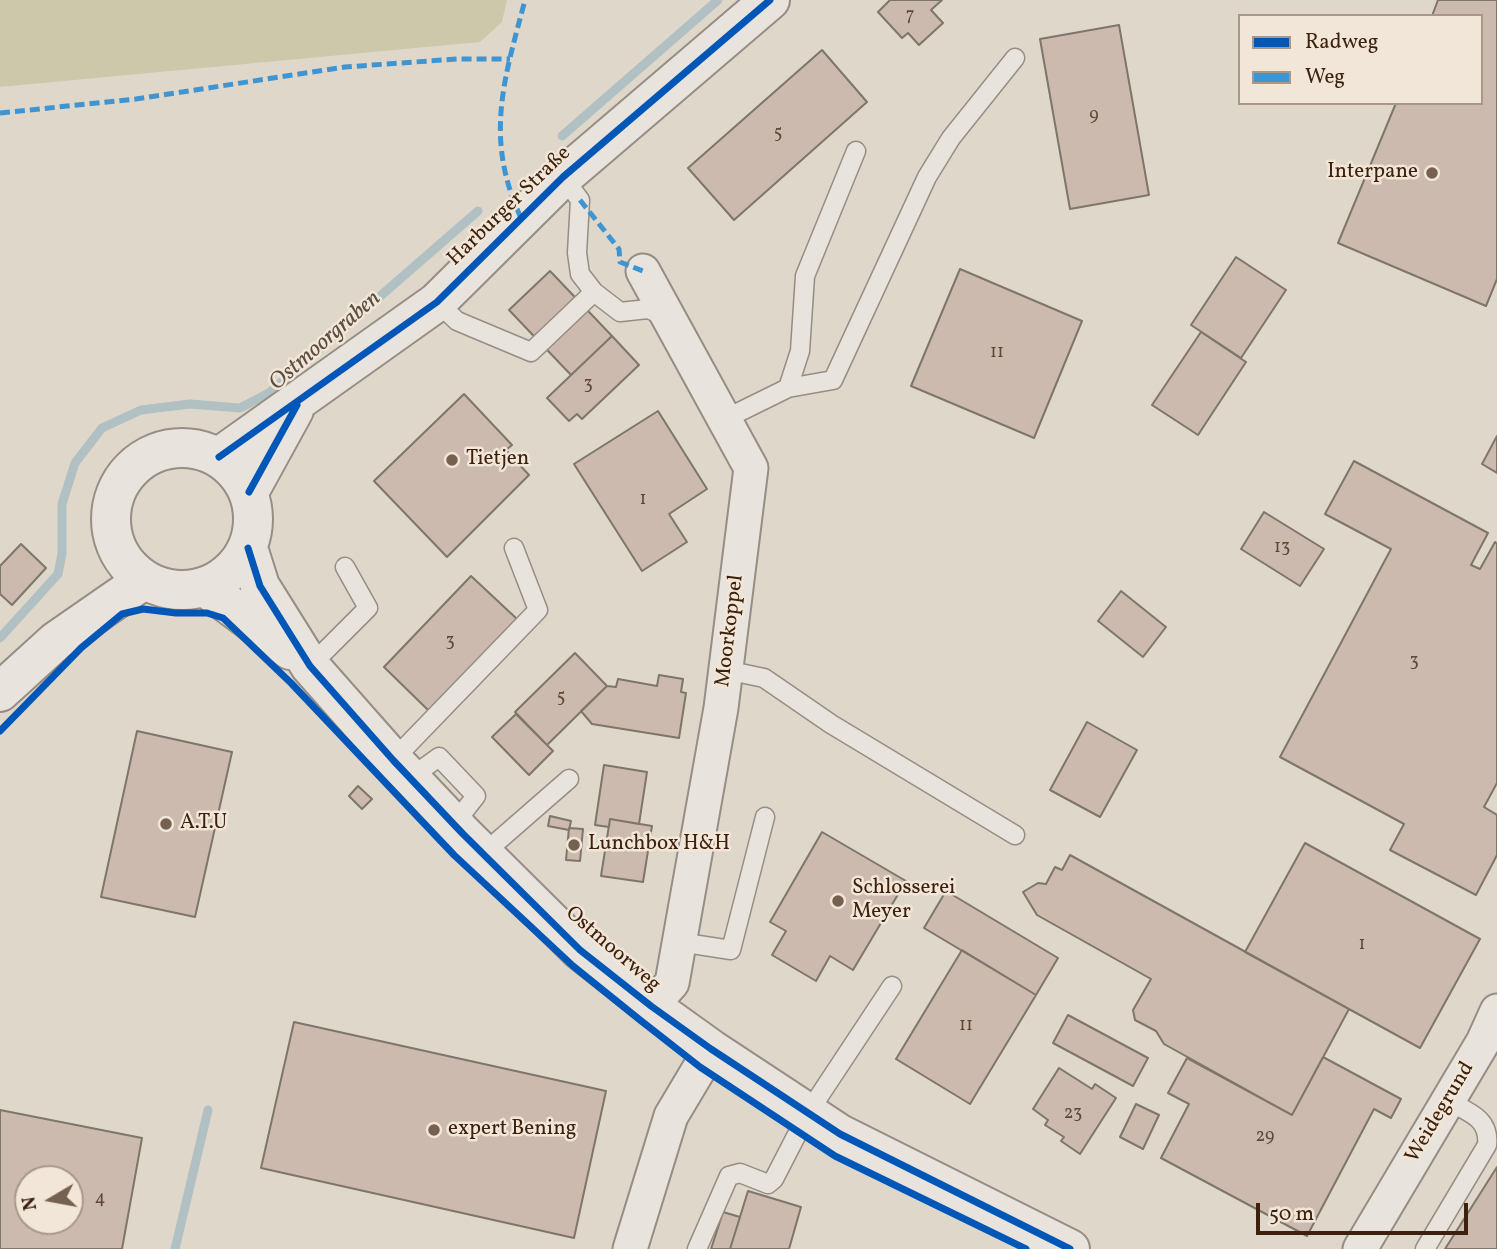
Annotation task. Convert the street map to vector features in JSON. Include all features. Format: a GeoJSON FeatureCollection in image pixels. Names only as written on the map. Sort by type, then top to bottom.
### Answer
{"type":"FeatureCollection","features":[{"type":"Feature","properties":{"kind":"street","name":"Harburger Straße"},"geometry":{"type":"LineString","coordinates":[[219,457],[437,302],[563,177],[770,0]]}},
{"type":"Feature","properties":{"kind":"street","name":"Moorkoppel"},"geometry":{"type":"LineString","coordinates":[[643,271],[751,468],[721,708],[672,983],[651,1006]]}},
{"type":"Feature","properties":{"kind":"street","name":"Harburger Straße"},"geometry":{"type":"LineString","coordinates":[[249,492],[299,402]]}},
{"type":"Feature","properties":{"kind":"street"},"geometry":{"type":"LineString","coordinates":[[175,448],[198,449],[219,457],[236,472],[249,492],[253,530],[248,548],[230,571],[205,587],[183,590],[161,587],[144,580],[128,565],[119,551],[112,529],[113,506],[120,485],[134,466],[153,454],[175,448]]}},
{"type":"Feature","properties":{"kind":"street","name":"Ostmoorweg"},"geometry":{"type":"LineString","coordinates":[[248,548],[260,586],[310,666],[401,769],[580,950],[711,1049],[840,1134],[1070,1249]]}},
{"type":"Feature","properties":{"kind":"street"},"geometry":{"type":"LineString","coordinates":[[56,641],[119,551]]}},
{"type":"Feature","properties":{"kind":"street"},"geometry":{"type":"LineString","coordinates":[[0,692],[56,641],[144,580]]}},
{"type":"Feature","properties":{"kind":"street","name":"Ostmoorweg"},"geometry":{"type":"LineString","coordinates":[[205,587],[310,666]]}},
{"type":"Feature","properties":{"kind":"street","name":"Weidegrund"},"geometry":{"type":"LineString","coordinates":[[1360,1249],[1483,1042],[1497,1010]]}},
{"type":"Feature","properties":{"kind":"street"},"geometry":{"type":"LineString","coordinates":[[630,1249],[671,1116],[711,1049]]}},
{"type":"Feature","properties":{"kind":"lane"},"geometry":{"type":"LineString","coordinates":[[724,419],[788,388],[833,380],[927,177],[951,138],[1015,58]]}},
{"type":"Feature","properties":{"kind":"lane"},"geometry":{"type":"LineString","coordinates":[[788,388],[800,351],[805,276],[856,151]]}},
{"type":"Feature","properties":{"kind":"lane"},"geometry":{"type":"LineString","coordinates":[[563,177],[580,200],[577,253],[580,274],[594,292],[620,312],[648,309],[669,317]]}},
{"type":"Feature","properties":{"kind":"lane"},"geometry":{"type":"LineString","coordinates":[[437,302],[457,321],[531,352],[594,292]]}},
{"type":"Feature","properties":{"kind":"lane"},"geometry":{"type":"LineString","coordinates":[[401,769],[538,610],[514,548]]}},
{"type":"Feature","properties":{"kind":"lane"},"geometry":{"type":"LineString","coordinates":[[310,666],[368,608],[345,567]]}},
{"type":"Feature","properties":{"kind":"lane"},"geometry":{"type":"LineString","coordinates":[[726,670],[764,678],[831,724],[1016,835]]}},
{"type":"Feature","properties":{"kind":"lane"},"geometry":{"type":"LineString","coordinates":[[483,854],[569,779]]}},
{"type":"Feature","properties":{"kind":"lane"},"geometry":{"type":"LineString","coordinates":[[679,942],[731,950],[765,817]]}},
{"type":"Feature","properties":{"kind":"lane"},"geometry":{"type":"LineString","coordinates":[[698,1249],[727,1178],[733,1173],[740,1173],[764,1183],[771,1182],[808,1113],[892,986]]}},
{"type":"Feature","properties":{"kind":"lane"},"geometry":{"type":"LineString","coordinates":[[1425,1249],[1487,1145],[1486,1126],[1481,1120],[1448,1101]]}},
{"type":"Feature","properties":{"kind":"shaded area"},"geometry":{"type":"Polygon","coordinates":[[[0,0],[507,0],[502,22],[480,42],[0,87],[0,0]]]}},
{"type":"Feature","properties":{"kind":"building"},"geometry":{"type":"Polygon","coordinates":[[[890,0],[942,0],[931,10],[943,23],[919,45],[908,33],[902,38],[878,12],[890,0]]]}},
{"type":"Feature","properties":{"kind":"building","name":"Interpane"},"geometry":{"type":"Polygon","coordinates":[[[1438,0],[1497,0],[1497,279],[1486,306],[1338,243],[1395,105],[1483,105],[1483,14],[1433,14],[1438,0]]]}},
{"type":"Feature","properties":{"kind":"building"},"geometry":{"type":"Polygon","coordinates":[[[1119,25],[1149,195],[1070,209],[1040,39],[1119,25]]]}},
{"type":"Feature","properties":{"kind":"building"},"geometry":{"type":"Polygon","coordinates":[[[822,50],[867,102],[734,220],[688,168],[822,50]]]}},
{"type":"Feature","properties":{"kind":"building"},"geometry":{"type":"Polygon","coordinates":[[[1236,257],[1286,290],[1241,358],[1191,325],[1236,257]]]}},
{"type":"Feature","properties":{"kind":"building"},"geometry":{"type":"Polygon","coordinates":[[[960,269],[1082,321],[1034,438],[911,386],[960,269]]]}},
{"type":"Feature","properties":{"kind":"building"},"geometry":{"type":"Polygon","coordinates":[[[550,271],[612,336],[571,375],[509,310],[550,271]]]}},
{"type":"Feature","properties":{"kind":"building"},"geometry":{"type":"Polygon","coordinates":[[[1201,332],[1246,362],[1198,435],[1152,405],[1201,332]]]}},
{"type":"Feature","properties":{"kind":"building"},"geometry":{"type":"Polygon","coordinates":[[[612,336],[639,365],[582,419],[577,414],[569,421],[547,398],[612,336]]]}},
{"type":"Feature","properties":{"kind":"building"},"geometry":{"type":"Polygon","coordinates":[[[464,394],[512,445],[506,450],[529,475],[447,557],[374,481],[464,394]]]}},
{"type":"Feature","properties":{"kind":"building"},"geometry":{"type":"Polygon","coordinates":[[[658,411],[707,489],[669,514],[687,542],[642,571],[574,464],[658,411]]]}},
{"type":"Feature","properties":{"kind":"building"},"geometry":{"type":"Polygon","coordinates":[[[1497,436],[1497,473],[1482,464],[1497,436]]]}},
{"type":"Feature","properties":{"kind":"building"},"geometry":{"type":"Polygon","coordinates":[[[1354,461],[1488,533],[1471,565],[1480,569],[1495,542],[1497,544],[1497,783],[1484,807],[1497,815],[1497,855],[1476,895],[1390,850],[1404,824],[1280,757],[1391,549],[1325,514],[1354,461]]]}},
{"type":"Feature","properties":{"kind":"building"},"geometry":{"type":"Polygon","coordinates":[[[1264,512],[1324,549],[1300,586],[1241,549],[1264,512]]]}},
{"type":"Feature","properties":{"kind":"building"},"geometry":{"type":"Polygon","coordinates":[[[21,544],[46,568],[12,605],[0,594],[0,566],[21,544]]]}},
{"type":"Feature","properties":{"kind":"building"},"geometry":{"type":"Polygon","coordinates":[[[471,576],[517,619],[429,711],[384,667],[471,576]]]}},
{"type":"Feature","properties":{"kind":"building"},"geometry":{"type":"Polygon","coordinates":[[[1121,591],[1166,627],[1143,657],[1098,621],[1121,591]]]}},
{"type":"Feature","properties":{"kind":"building"},"geometry":{"type":"Polygon","coordinates":[[[575,653],[607,686],[547,745],[515,712],[575,653]]]}},
{"type":"Feature","properties":{"kind":"building"},"geometry":{"type":"Polygon","coordinates":[[[659,675],[683,679],[681,692],[686,693],[679,738],[592,724],[581,711],[607,686],[616,687],[618,679],[657,686],[659,675]]]}},
{"type":"Feature","properties":{"kind":"building"},"geometry":{"type":"Polygon","coordinates":[[[516,714],[553,751],[529,775],[492,737],[516,714]]]}},
{"type":"Feature","properties":{"kind":"building"},"geometry":{"type":"Polygon","coordinates":[[[1087,722],[1137,750],[1100,817],[1050,790],[1087,722]]]}},
{"type":"Feature","properties":{"kind":"building","name":"A.T.U"},"geometry":{"type":"Polygon","coordinates":[[[137,731],[232,752],[195,917],[101,897],[137,731]]]}},
{"type":"Feature","properties":{"kind":"building"},"geometry":{"type":"Polygon","coordinates":[[[604,765],[647,772],[639,824],[610,819],[609,827],[595,825],[604,765]]]}},
{"type":"Feature","properties":{"kind":"building"},"geometry":{"type":"Polygon","coordinates":[[[358,786],[372,799],[362,809],[349,796],[358,786]]]}},
{"type":"Feature","properties":{"kind":"building"},"geometry":{"type":"Polygon","coordinates":[[[550,816],[571,821],[569,830],[548,826],[550,816]]]}},
{"type":"Feature","properties":{"kind":"building"},"geometry":{"type":"Polygon","coordinates":[[[610,819],[652,826],[643,882],[601,876],[610,819]]]}},
{"type":"Feature","properties":{"kind":"building","name":"Lunchbox H&H"},"geometry":{"type":"Polygon","coordinates":[[[569,828],[583,829],[580,861],[566,860],[569,828]]]}},
{"type":"Feature","properties":{"kind":"building","name":"Schlosserei Meyer"},"geometry":{"type":"Polygon","coordinates":[[[822,832],[906,881],[853,970],[830,956],[816,981],[772,955],[786,931],[770,922],[822,832]]]}},
{"type":"Feature","properties":{"kind":"building"},"geometry":{"type":"Polygon","coordinates":[[[1305,843],[1480,939],[1420,1048],[1245,952],[1305,843]]]}},
{"type":"Feature","properties":{"kind":"building"},"geometry":{"type":"Polygon","coordinates":[[[1070,855],[1349,1009],[1292,1115],[1164,1044],[1156,1031],[1135,1020],[1133,1010],[1151,979],[1037,915],[1023,892],[1038,883],[1046,884],[1055,867],[1062,870],[1070,855]]]}},
{"type":"Feature","properties":{"kind":"building"},"geometry":{"type":"Polygon","coordinates":[[[946,891],[1058,958],[1036,995],[924,928],[946,891]]]}},
{"type":"Feature","properties":{"kind":"building"},"geometry":{"type":"Polygon","coordinates":[[[962,950],[1036,995],[970,1104],[896,1059],[962,950]]]}},
{"type":"Feature","properties":{"kind":"building"},"geometry":{"type":"Polygon","coordinates":[[[1068,1015],[1148,1058],[1133,1086],[1053,1043],[1068,1015]]]}},
{"type":"Feature","properties":{"kind":"building","name":"expert Bening"},"geometry":{"type":"Polygon","coordinates":[[[294,1022],[606,1091],[574,1238],[261,1168],[294,1022]]]}},
{"type":"Feature","properties":{"kind":"building"},"geometry":{"type":"Polygon","coordinates":[[[1323,1057],[1401,1099],[1391,1118],[1374,1109],[1307,1236],[1161,1158],[1189,1104],[1168,1093],[1187,1058],[1292,1115],[1323,1057]]]}},
{"type":"Feature","properties":{"kind":"building"},"geometry":{"type":"Polygon","coordinates":[[[1059,1068],[1092,1089],[1095,1084],[1116,1098],[1080,1154],[1061,1141],[1064,1137],[1045,1125],[1048,1120],[1033,1109],[1059,1068]]]}},
{"type":"Feature","properties":{"kind":"building"},"geometry":{"type":"Polygon","coordinates":[[[1136,1104],[1159,1115],[1143,1149],[1120,1137],[1136,1104]]]}},
{"type":"Feature","properties":{"kind":"building"},"geometry":{"type":"Polygon","coordinates":[[[0,1110],[142,1138],[122,1249],[0,1249],[0,1110]]]}},
{"type":"Feature","properties":{"kind":"building"},"geometry":{"type":"Polygon","coordinates":[[[1497,1167],[1497,1249],[1445,1249],[1497,1167]]]}},
{"type":"Feature","properties":{"kind":"building"},"geometry":{"type":"Polygon","coordinates":[[[748,1191],[801,1207],[789,1249],[730,1249],[748,1191]]]}},
{"type":"Feature","properties":{"kind":"building"},"geometry":{"type":"Polygon","coordinates":[[[723,1212],[740,1217],[730,1249],[711,1249],[723,1212]]]}},
{"type":"Feature","properties":{"kind":"waterway","name":"Ostmoorgraben"},"geometry":{"type":"LineString","coordinates":[[562,136],[718,0]]}},
{"type":"Feature","properties":{"kind":"waterway","name":"Ostmoorgraben"},"geometry":{"type":"LineString","coordinates":[[0,638],[58,574],[62,554],[62,504],[75,463],[102,428],[141,410],[190,404],[240,408],[269,393],[478,211]]}},
{"type":"Feature","properties":{"kind":"waterway"},"geometry":{"type":"LineString","coordinates":[[175,1249],[208,1110]]}},
{"type":"Feature","properties":{"kind":"marked path"},"geometry":{"type":"LineString","coordinates":[[521,218],[510,189],[500,135],[505,83],[525,0]]}},
{"type":"Feature","properties":{"kind":"marked path"},"geometry":{"type":"LineString","coordinates":[[0,113],[136,99],[345,67],[457,59],[510,59]]}},
{"type":"Feature","properties":{"kind":"marked path"},"geometry":{"type":"LineString","coordinates":[[580,200],[619,249],[620,262],[643,271]]}},
{"type":"Feature","properties":{"kind":"cycle path"},"geometry":{"type":"LineString","coordinates":[[219,457],[437,302],[563,177],[770,0]]}},
{"type":"Feature","properties":{"kind":"cycle path"},"geometry":{"type":"LineString","coordinates":[[249,492],[297,405]]}},
{"type":"Feature","properties":{"kind":"cycle path"},"geometry":{"type":"LineString","coordinates":[[248,548],[260,586],[310,666],[463,834],[580,950],[711,1049],[840,1134],[1070,1249]]}},
{"type":"Feature","properties":{"kind":"cycle path"},"geometry":{"type":"LineString","coordinates":[[0,731],[81,648],[122,614],[143,609],[207,613],[223,618],[291,683],[454,855],[573,966],[640,1020],[700,1067],[835,1156],[1026,1249]]}},
{"type":"Feature","properties":{"kind":"place","name":"Interpane"},"geometry":{"type":"Point","coordinates":[1432,173]}},
{"type":"Feature","properties":{"kind":"place","name":"Tietjen"},"geometry":{"type":"Point","coordinates":[452,460]}},
{"type":"Feature","properties":{"kind":"place","name":"A.T.U"},"geometry":{"type":"Point","coordinates":[166,824]}},
{"type":"Feature","properties":{"kind":"place","name":"Lunchbox H&H"},"geometry":{"type":"Point","coordinates":[574,845]}},
{"type":"Feature","properties":{"kind":"place","name":"Schlosserei Meyer"},"geometry":{"type":"Point","coordinates":[838,901]}},
{"type":"Feature","properties":{"kind":"place","name":"expert Bening"},"geometry":{"type":"Point","coordinates":[434,1130]}}]}
